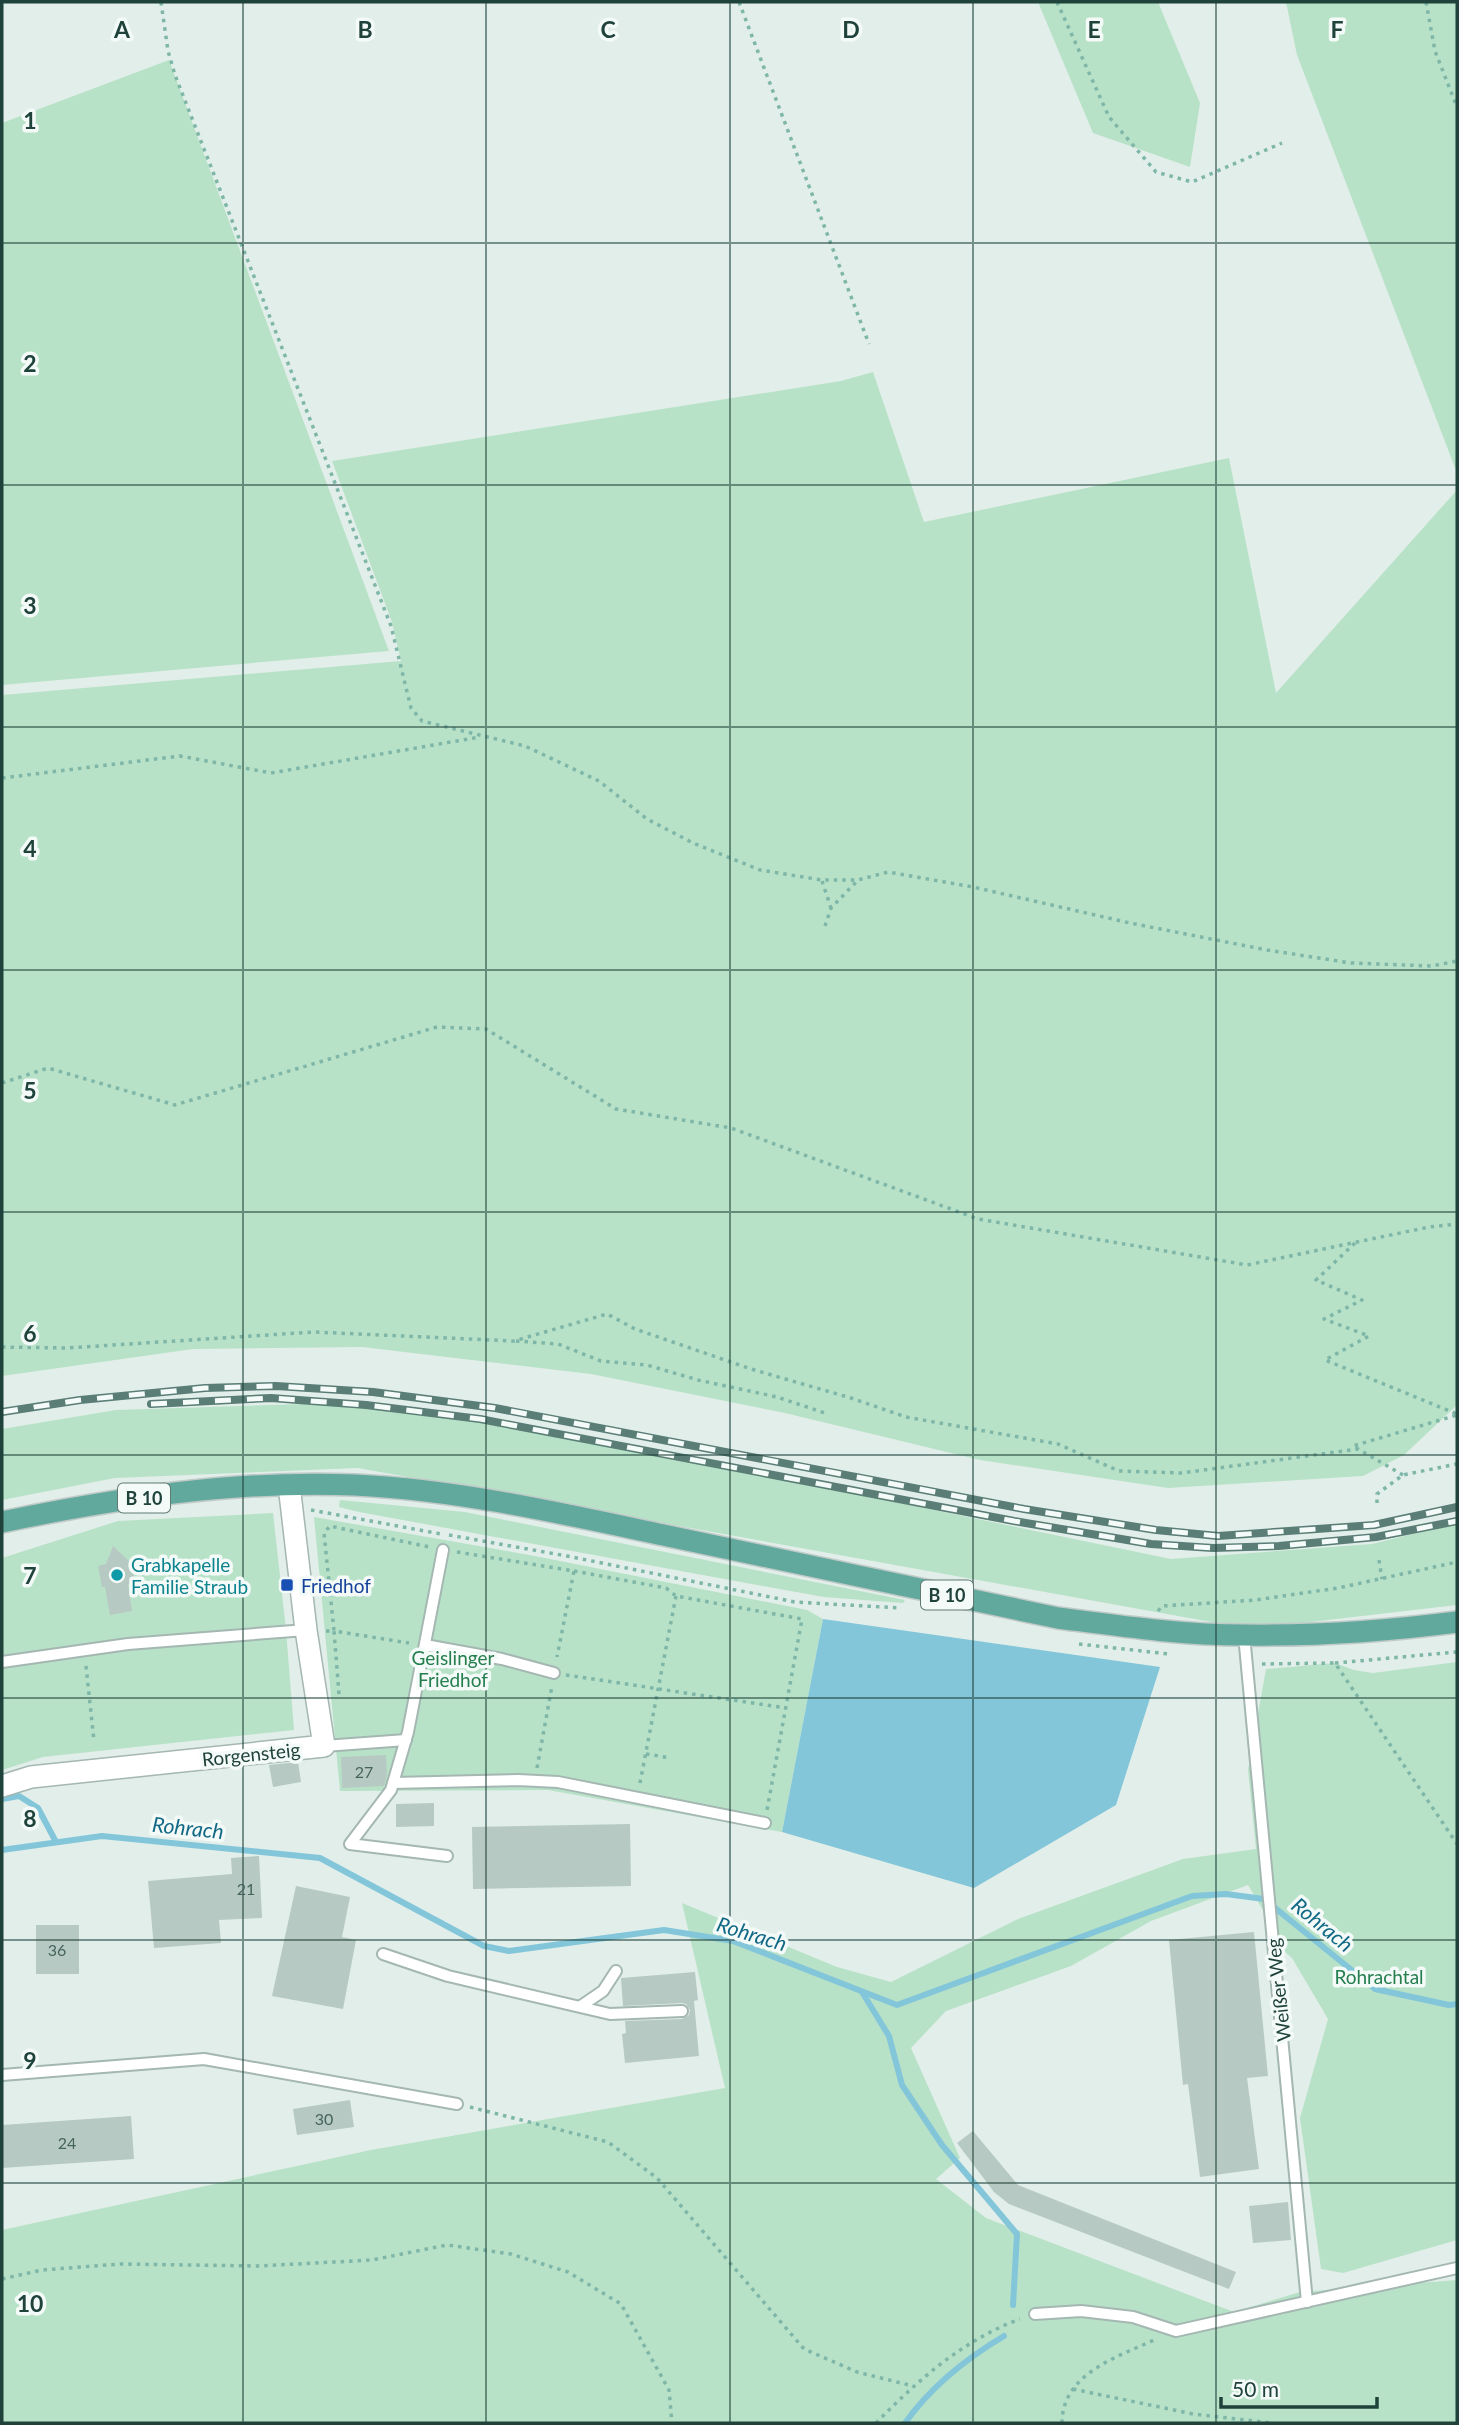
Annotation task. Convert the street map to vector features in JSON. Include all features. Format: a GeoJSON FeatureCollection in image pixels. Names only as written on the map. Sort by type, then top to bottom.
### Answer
{"type":"FeatureCollection","features":[{"type":"Feature","properties":{"kind":"main road","name":"B 10"},"geometry":{"type":"LineString","coordinates":[[2,1522],[136,1499],[202,1491],[290,1496],[354,1485],[443,1492],[570,1515],[1058,1618],[1138,1629],[1244,1635],[1350,1632],[1457,1622]]}},
{"type":"Feature","properties":{"kind":"street","name":"Rorgensteig"},"geometry":{"type":"LineString","coordinates":[[2,1786],[31,1777],[324,1746],[306,1630],[290,1496]]}},
{"type":"Feature","properties":{"kind":"lane"},"geometry":{"type":"LineString","coordinates":[[443,1550],[406,1740],[391,1790],[350,1844],[447,1856]]}},
{"type":"Feature","properties":{"kind":"lane"},"geometry":{"type":"LineString","coordinates":[[2,1662],[181,1639],[306,1630]]}},
{"type":"Feature","properties":{"kind":"lane","name":"Weißer Weg"},"geometry":{"type":"LineString","coordinates":[[1244,1635],[1307,2302]]}},
{"type":"Feature","properties":{"kind":"lane"},"geometry":{"type":"LineString","coordinates":[[425,1645],[502,1659],[554,1673]]}},
{"type":"Feature","properties":{"kind":"lane"},"geometry":{"type":"LineString","coordinates":[[324,1746],[406,1740]]}},
{"type":"Feature","properties":{"kind":"lane"},"geometry":{"type":"LineString","coordinates":[[393,1783],[535,1780],[558,1782],[765,1823]]}},
{"type":"Feature","properties":{"kind":"lane"},"geometry":{"type":"LineString","coordinates":[[383,1954],[448,1976],[610,2014],[682,2011]]}},
{"type":"Feature","properties":{"kind":"lane"},"geometry":{"type":"LineString","coordinates":[[581,2006],[603,1991],[616,1971]]}},
{"type":"Feature","properties":{"kind":"lane"},"geometry":{"type":"LineString","coordinates":[[2,2075],[204,2059],[457,2104]]}},
{"type":"Feature","properties":{"kind":"lane"},"geometry":{"type":"LineString","coordinates":[[1035,2314],[1081,2311],[1132,2317],[1175,2331],[1457,2268]]}},
{"type":"Feature","properties":{"kind":"path"},"geometry":{"type":"LineString","coordinates":[[161,2],[168,51],[175,75],[391,626],[411,708],[422,721],[525,746],[599,781],[647,819],[693,843],[760,870],[822,880],[858,880],[888,872],[973,887],[1130,923],[1267,950],[1351,963],[1432,966],[1457,961]]}},
{"type":"Feature","properties":{"kind":"path"},"geometry":{"type":"LineString","coordinates":[[739,2],[869,344]]}},
{"type":"Feature","properties":{"kind":"path"},"geometry":{"type":"LineString","coordinates":[[1058,2],[1110,117],[1156,172],[1192,181],[1282,143]]}},
{"type":"Feature","properties":{"kind":"path"},"geometry":{"type":"LineString","coordinates":[[1426,2],[1435,51],[1457,107]]}},
{"type":"Feature","properties":{"kind":"path"},"geometry":{"type":"LineString","coordinates":[[2,778],[180,756],[271,773],[482,737]]}},
{"type":"Feature","properties":{"kind":"path"},"geometry":{"type":"LineString","coordinates":[[822,880],[831,908]]}},
{"type":"Feature","properties":{"kind":"path"},"geometry":{"type":"LineString","coordinates":[[825,926],[831,908],[858,880]]}},
{"type":"Feature","properties":{"kind":"path"},"geometry":{"type":"LineString","coordinates":[[2,1083],[48,1068],[175,1105],[437,1027],[486,1029],[616,1109],[731,1128],[978,1219],[1247,1265],[1457,1224]]}},
{"type":"Feature","properties":{"kind":"path"},"geometry":{"type":"LineString","coordinates":[[1356,1242],[1316,1280],[1362,1300],[1324,1319],[1369,1336],[1325,1360],[1457,1414]]}},
{"type":"Feature","properties":{"kind":"path"},"geometry":{"type":"LineString","coordinates":[[514,1341],[607,1314],[635,1329],[751,1369],[852,1398],[906,1417],[1058,1444],[1119,1471],[1182,1473],[1358,1449]]}},
{"type":"Feature","properties":{"kind":"path"},"geometry":{"type":"LineString","coordinates":[[2,1347],[67,1348],[314,1332],[558,1344],[601,1361],[647,1366],[777,1397],[828,1414]]}},
{"type":"Feature","properties":{"kind":"path"},"geometry":{"type":"LineString","coordinates":[[1403,1475],[1353,1446],[1457,1414]]}},
{"type":"Feature","properties":{"kind":"path"},"geometry":{"type":"LineString","coordinates":[[1377,1503],[1377,1494],[1403,1475],[1457,1464]]}},
{"type":"Feature","properties":{"kind":"path"},"geometry":{"type":"LineString","coordinates":[[339,1694],[324,1533],[330,1527],[443,1550],[666,1588],[676,1596],[802,1619],[765,1823]]}},
{"type":"Feature","properties":{"kind":"path"},"geometry":{"type":"LineString","coordinates":[[1380,1560],[1382,1579]]}},
{"type":"Feature","properties":{"kind":"path"},"geometry":{"type":"LineString","coordinates":[[1138,1629],[1163,1606],[1255,1600],[1382,1579],[1457,1562]]}},
{"type":"Feature","properties":{"kind":"path"},"geometry":{"type":"LineString","coordinates":[[535,1780],[574,1571]]}},
{"type":"Feature","properties":{"kind":"path"},"geometry":{"type":"LineString","coordinates":[[637,1798],[676,1596]]}},
{"type":"Feature","properties":{"kind":"path"},"geometry":{"type":"LineString","coordinates":[[306,1630],[334,1631],[425,1645]]}},
{"type":"Feature","properties":{"kind":"path"},"geometry":{"type":"LineString","coordinates":[[85,1650],[94,1741]]}},
{"type":"Feature","properties":{"kind":"path"},"geometry":{"type":"LineString","coordinates":[[1246,1664],[1335,1663],[1457,1652]]}},
{"type":"Feature","properties":{"kind":"path"},"geometry":{"type":"LineString","coordinates":[[1335,1663],[1457,1844]]}},
{"type":"Feature","properties":{"kind":"path"},"geometry":{"type":"LineString","coordinates":[[554,1673],[786,1708]]}},
{"type":"Feature","properties":{"kind":"path"},"geometry":{"type":"LineString","coordinates":[[646,1754],[671,1758]]}},
{"type":"Feature","properties":{"kind":"path"},"geometry":{"type":"LineString","coordinates":[[457,2104],[608,2142],[657,2178],[804,2349],[857,2372],[912,2386]]}},
{"type":"Feature","properties":{"kind":"path"},"geometry":{"type":"LineString","coordinates":[[2,2279],[42,2270],[120,2264],[258,2266],[372,2260],[447,2245],[511,2254],[568,2272],[621,2304],[669,2390],[672,2423]]}},
{"type":"Feature","properties":{"kind":"path"},"geometry":{"type":"LineString","coordinates":[[876,2423],[912,2386],[973,2340],[1035,2314]]}},
{"type":"Feature","properties":{"kind":"path"},"geometry":{"type":"LineString","coordinates":[[1062,2423],[1062,2410],[1073,2389],[1088,2372],[1175,2331]]}},
{"type":"Feature","properties":{"kind":"path"},"geometry":{"type":"LineString","coordinates":[[1073,2389],[1193,2414],[1272,2423]]}},
{"type":"Feature","properties":{"kind":"green space"},"geometry":{"type":"Polygon","coordinates":[[[1038,2],[1158,2],[1200,103],[1190,167],[1093,133],[1038,2]]]}},
{"type":"Feature","properties":{"kind":"green space"},"geometry":{"type":"Polygon","coordinates":[[[1286,2],[1457,2],[1457,473],[1297,55],[1286,2]]]}},
{"type":"Feature","properties":{"kind":"green space"},"geometry":{"type":"Polygon","coordinates":[[[169,60],[389,651],[2,685],[2,123],[169,60]]]}},
{"type":"Feature","properties":{"kind":"green space"},"geometry":{"type":"Polygon","coordinates":[[[873,372],[924,522],[1229,458],[1276,693],[1457,490],[1457,1405],[1404,1455],[1363,1476],[1168,1488],[980,1460],[785,1413],[591,1374],[362,1347],[193,1349],[2,1376],[2,695],[401,661],[392,622],[332,461],[841,381],[873,372]]]}},
{"type":"Feature","properties":{"kind":"green space"},"geometry":{"type":"Polygon","coordinates":[[[368,1402],[586,1438],[1171,1559],[1372,1544],[1457,1523],[1457,1605],[1250,1629],[358,1468],[115,1478],[2,1500],[2,1429],[116,1410],[368,1402]]]}},
{"type":"Feature","properties":{"kind":"green space"},"geometry":{"type":"Polygon","coordinates":[[[340,1500],[465,1512],[905,1600],[903,1603],[824,1597],[359,1512],[339,1507],[340,1500]]]}},
{"type":"Feature","properties":{"kind":"green space"},"geometry":{"type":"Polygon","coordinates":[[[273,1513],[294,1730],[43,1757],[2,1770],[2,1558],[118,1521],[273,1513]]]}},
{"type":"Feature","properties":{"kind":"green space","name":"Geislinger Friedhof"},"geometry":{"type":"Polygon","coordinates":[[[314,1517],[535,1556],[807,1610],[823,1619],[782,1832],[548,1790],[340,1791],[314,1517]]]}},
{"type":"Feature","properties":{"kind":"green space","name":"Rohrachtal"},"geometry":{"type":"Polygon","coordinates":[[[1457,1662],[1457,2240],[1343,2273],[1321,2269],[1300,2118],[1328,2019],[1292,1958],[1265,1935],[1270,1922],[1248,1885],[1151,1921],[1071,1966],[946,2011],[911,2048],[960,2158],[936,2179],[986,2218],[1234,2312],[1300,2292],[1457,2280],[1457,2423],[2,2423],[2,2230],[371,2150],[725,2088],[682,1903],[837,1967],[891,1982],[1018,1919],[1183,1859],[1256,1849],[1248,1770],[1266,1669],[1335,1663],[1373,1673],[1457,1662]]]}},
{"type":"Feature","properties":{"kind":"water"},"geometry":{"type":"Polygon","coordinates":[[[823,1619],[1160,1667],[1116,1805],[974,1888],[782,1832],[823,1619]]]}},
{"type":"Feature","properties":{"kind":"building","name":"Grabkapelle Familie Straub"},"geometry":{"type":"Polygon","coordinates":[[[113,1546],[132,1564],[135,1583],[128,1584],[132,1611],[110,1615],[98,1566],[106,1564],[113,1546]]]}},
{"type":"Feature","properties":{"kind":"building"},"geometry":{"type":"Polygon","coordinates":[[[386,1755],[387,1775],[384,1786],[342,1788],[341,1757],[386,1755]]]}},
{"type":"Feature","properties":{"kind":"building"},"geometry":{"type":"Polygon","coordinates":[[[298,1762],[301,1782],[273,1787],[269,1765],[298,1762]]]}},
{"type":"Feature","properties":{"kind":"building"},"geometry":{"type":"Polygon","coordinates":[[[434,1803],[434,1826],[396,1827],[396,1804],[434,1803]]]}},
{"type":"Feature","properties":{"kind":"building"},"geometry":{"type":"Polygon","coordinates":[[[630,1824],[631,1886],[473,1889],[472,1827],[630,1824]]]}},
{"type":"Feature","properties":{"kind":"building"},"geometry":{"type":"Polygon","coordinates":[[[259,1856],[262,1918],[219,1920],[221,1943],[154,1948],[148,1881],[232,1874],[231,1858],[259,1856]]]}},
{"type":"Feature","properties":{"kind":"building"},"geometry":{"type":"Polygon","coordinates":[[[296,1886],[350,1897],[342,1937],[356,1940],[343,2009],[272,1996],[296,1886]]]}},
{"type":"Feature","properties":{"kind":"building"},"geometry":{"type":"Polygon","coordinates":[[[36,1925],[79,1925],[79,1974],[36,1974],[36,1925]]]}},
{"type":"Feature","properties":{"kind":"building"},"geometry":{"type":"Polygon","coordinates":[[[1254,1932],[1268,2076],[1247,2078],[1259,2169],[1200,2177],[1188,2084],[1183,2085],[1169,1940],[1254,1932]]]}},
{"type":"Feature","properties":{"kind":"building"},"geometry":{"type":"Polygon","coordinates":[[[695,1972],[698,2000],[694,2001],[699,2056],[625,2063],[622,2034],[626,2033],[625,2021],[682,2019],[689,2015],[690,2010],[682,2003],[623,2006],[621,1978],[695,1972]]]}},
{"type":"Feature","properties":{"kind":"building"},"geometry":{"type":"Polygon","coordinates":[[[350,2100],[354,2127],[297,2135],[293,2109],[350,2100]]]}},
{"type":"Feature","properties":{"kind":"building"},"geometry":{"type":"Polygon","coordinates":[[[131,2116],[134,2159],[2,2168],[2,2125],[131,2116]]]}},
{"type":"Feature","properties":{"kind":"building"},"geometry":{"type":"Polygon","coordinates":[[[973,2131],[1018,2185],[1236,2272],[1229,2289],[1009,2204],[994,2192],[957,2143],[973,2131]]]}},
{"type":"Feature","properties":{"kind":"building"},"geometry":{"type":"Polygon","coordinates":[[[1288,2202],[1291,2240],[1253,2243],[1249,2206],[1288,2202]]]}},
{"type":"Feature","properties":{"kind":"waterway"},"geometry":{"type":"LineString","coordinates":[[2,1799],[19,1796],[38,1808],[56,1842]]}},
{"type":"Feature","properties":{"kind":"waterway","name":"Rohrach"},"geometry":{"type":"LineString","coordinates":[[2,1850],[102,1836],[320,1858],[484,1946],[509,1951],[664,1930],[733,1941],[897,2005],[1192,1896],[1226,1894],[1264,1899],[1375,1989],[1449,2005],[1457,2004]]}},
{"type":"Feature","properties":{"kind":"waterway"},"geometry":{"type":"LineString","coordinates":[[862,1992],[889,2036],[902,2085],[942,2145],[1017,2234],[1013,2305]]}},
{"type":"Feature","properties":{"kind":"waterway"},"geometry":{"type":"LineString","coordinates":[[905,2423],[950,2375],[1004,2336]]}},
{"type":"Feature","properties":{"kind":"railway"},"geometry":{"type":"LineString","coordinates":[[2,1412],[80,1400],[205,1388],[276,1386],[373,1392],[495,1408],[1024,1509],[1156,1530],[1218,1536],[1374,1525],[1457,1507]]}},
{"type":"Feature","properties":{"kind":"railway"},"geometry":{"type":"LineString","coordinates":[[151,1404],[271,1398],[366,1405],[480,1419],[1014,1521],[1151,1544],[1213,1548],[1279,1546],[1376,1537],[1457,1521]]}},
{"type":"Feature","properties":{"kind":"place","name":"Grabkapelle Familie Straub"},"geometry":{"type":"Point","coordinates":[117,1575]}},
{"type":"Feature","properties":{"kind":"place","name":"Friedhof"},"geometry":{"type":"Point","coordinates":[287,1585]}}]}
